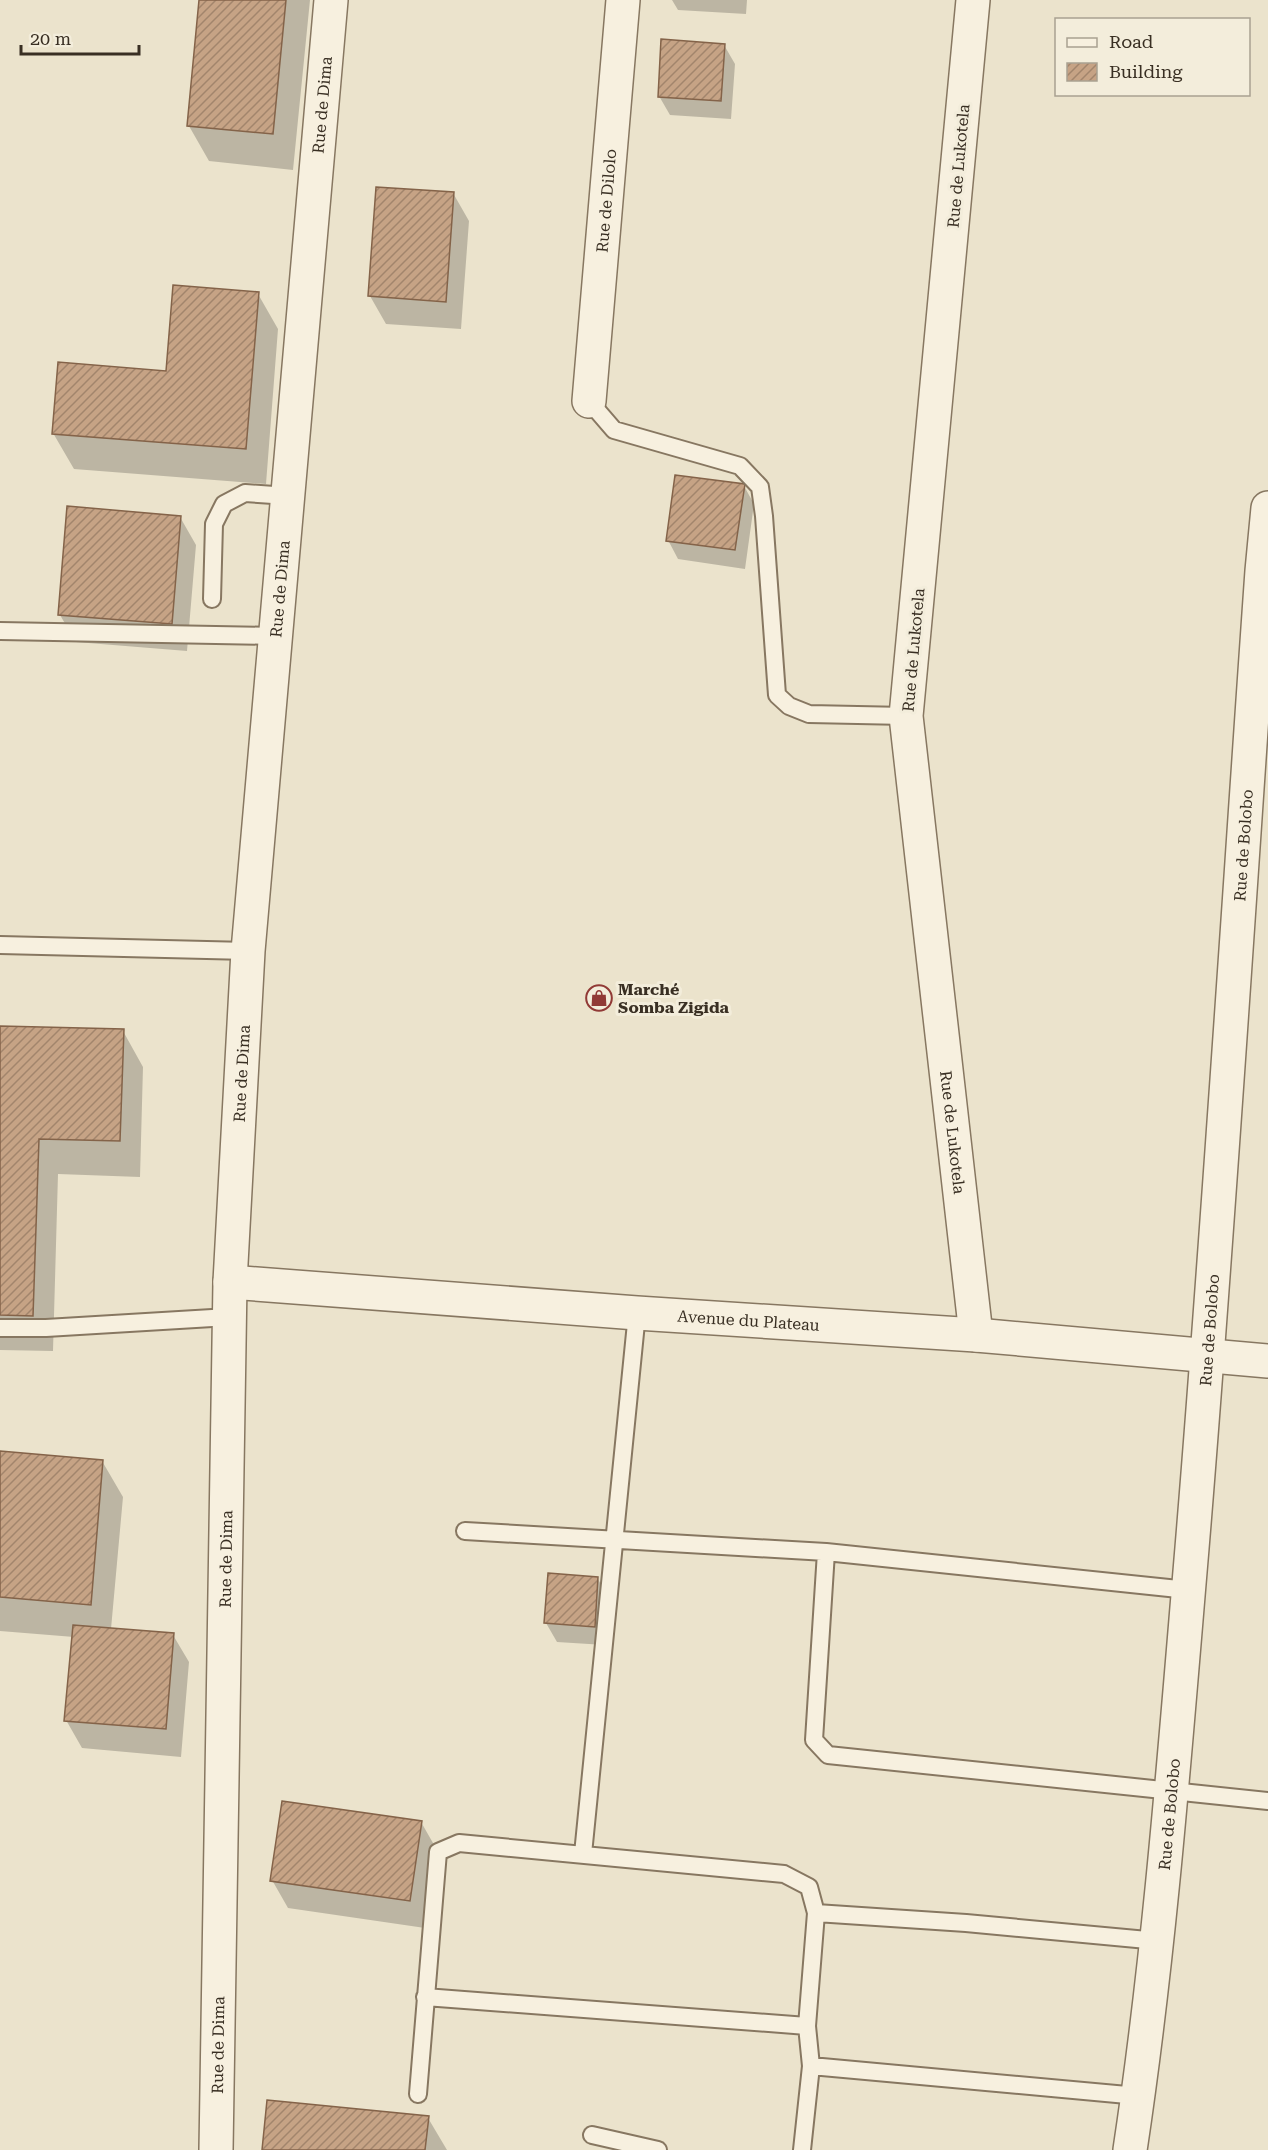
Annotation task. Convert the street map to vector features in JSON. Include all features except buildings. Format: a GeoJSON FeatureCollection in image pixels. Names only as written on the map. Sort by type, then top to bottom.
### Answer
{"type":"FeatureCollection","features":[{"type":"Feature","properties":{"kind":"street","name":"Rue de Dima"},"geometry":{"type":"LineString","coordinates":[[216,2150],[230,1282],[248,951],[331,0]]}},
{"type":"Feature","properties":{"kind":"street","name":"Rue de Dilolo"},"geometry":{"type":"LineString","coordinates":[[589,401],[623,0]]}},
{"type":"Feature","properties":{"kind":"street","name":"Rue de Lukotela"},"geometry":{"type":"LineString","coordinates":[[973,0],[906,716],[976,1335]]}},
{"type":"Feature","properties":{"kind":"street","name":"Rue de Bolobo"},"geometry":{"type":"LineString","coordinates":[[1130,2150],[1158,1941],[1208,1355],[1268,508]]}},
{"type":"Feature","properties":{"kind":"street","name":"Avenue du Plateau"},"geometry":{"type":"LineString","coordinates":[[230,1282],[637,1313],[976,1335],[1268,1361]]}},
{"type":"Feature","properties":{"kind":"lane"},"geometry":{"type":"LineString","coordinates":[[589,401],[614,430],[740,466],[760,487],[777,695],[789,706],[809,714],[906,716]]}},
{"type":"Feature","properties":{"kind":"lane"},"geometry":{"type":"LineString","coordinates":[[212,599],[214,524],[224,504],[245,493],[288,495]]}},
{"type":"Feature","properties":{"kind":"lane"},"geometry":{"type":"LineString","coordinates":[[0,631],[275,636]]}},
{"type":"Feature","properties":{"kind":"lane"},"geometry":{"type":"LineString","coordinates":[[0,945],[248,951]]}},
{"type":"Feature","properties":{"kind":"lane"},"geometry":{"type":"LineString","coordinates":[[583,1854],[637,1313]]}},
{"type":"Feature","properties":{"kind":"lane"},"geometry":{"type":"LineString","coordinates":[[0,1328],[46,1329],[229,1317]]}},
{"type":"Feature","properties":{"kind":"lane"},"geometry":{"type":"LineString","coordinates":[[465,1531],[826,1552],[1188,1590]]}},
{"type":"Feature","properties":{"kind":"lane"},"geometry":{"type":"LineString","coordinates":[[826,1552],[814,1740],[828,1755],[1268,1801]]}},
{"type":"Feature","properties":{"kind":"lane"},"geometry":{"type":"LineString","coordinates":[[418,2094],[438,1852],[459,1843],[784,1874],[809,1887],[816,1913],[807,2026],[811,2066],[802,2150]]}},
{"type":"Feature","properties":{"kind":"lane"},"geometry":{"type":"LineString","coordinates":[[816,1913],[966,1923],[1158,1941]]}},
{"type":"Feature","properties":{"kind":"lane"},"geometry":{"type":"LineString","coordinates":[[425,1997],[807,2026]]}},
{"type":"Feature","properties":{"kind":"lane"},"geometry":{"type":"LineString","coordinates":[[811,2066],[1138,2096]]}},
{"type":"Feature","properties":{"kind":"lane"},"geometry":{"type":"LineString","coordinates":[[592,2135],[658,2150]]}},
{"type":"Feature","properties":{"kind":"place","name":"Marché Somba Zigida"},"geometry":{"type":"Point","coordinates":[599,998]}}]}
